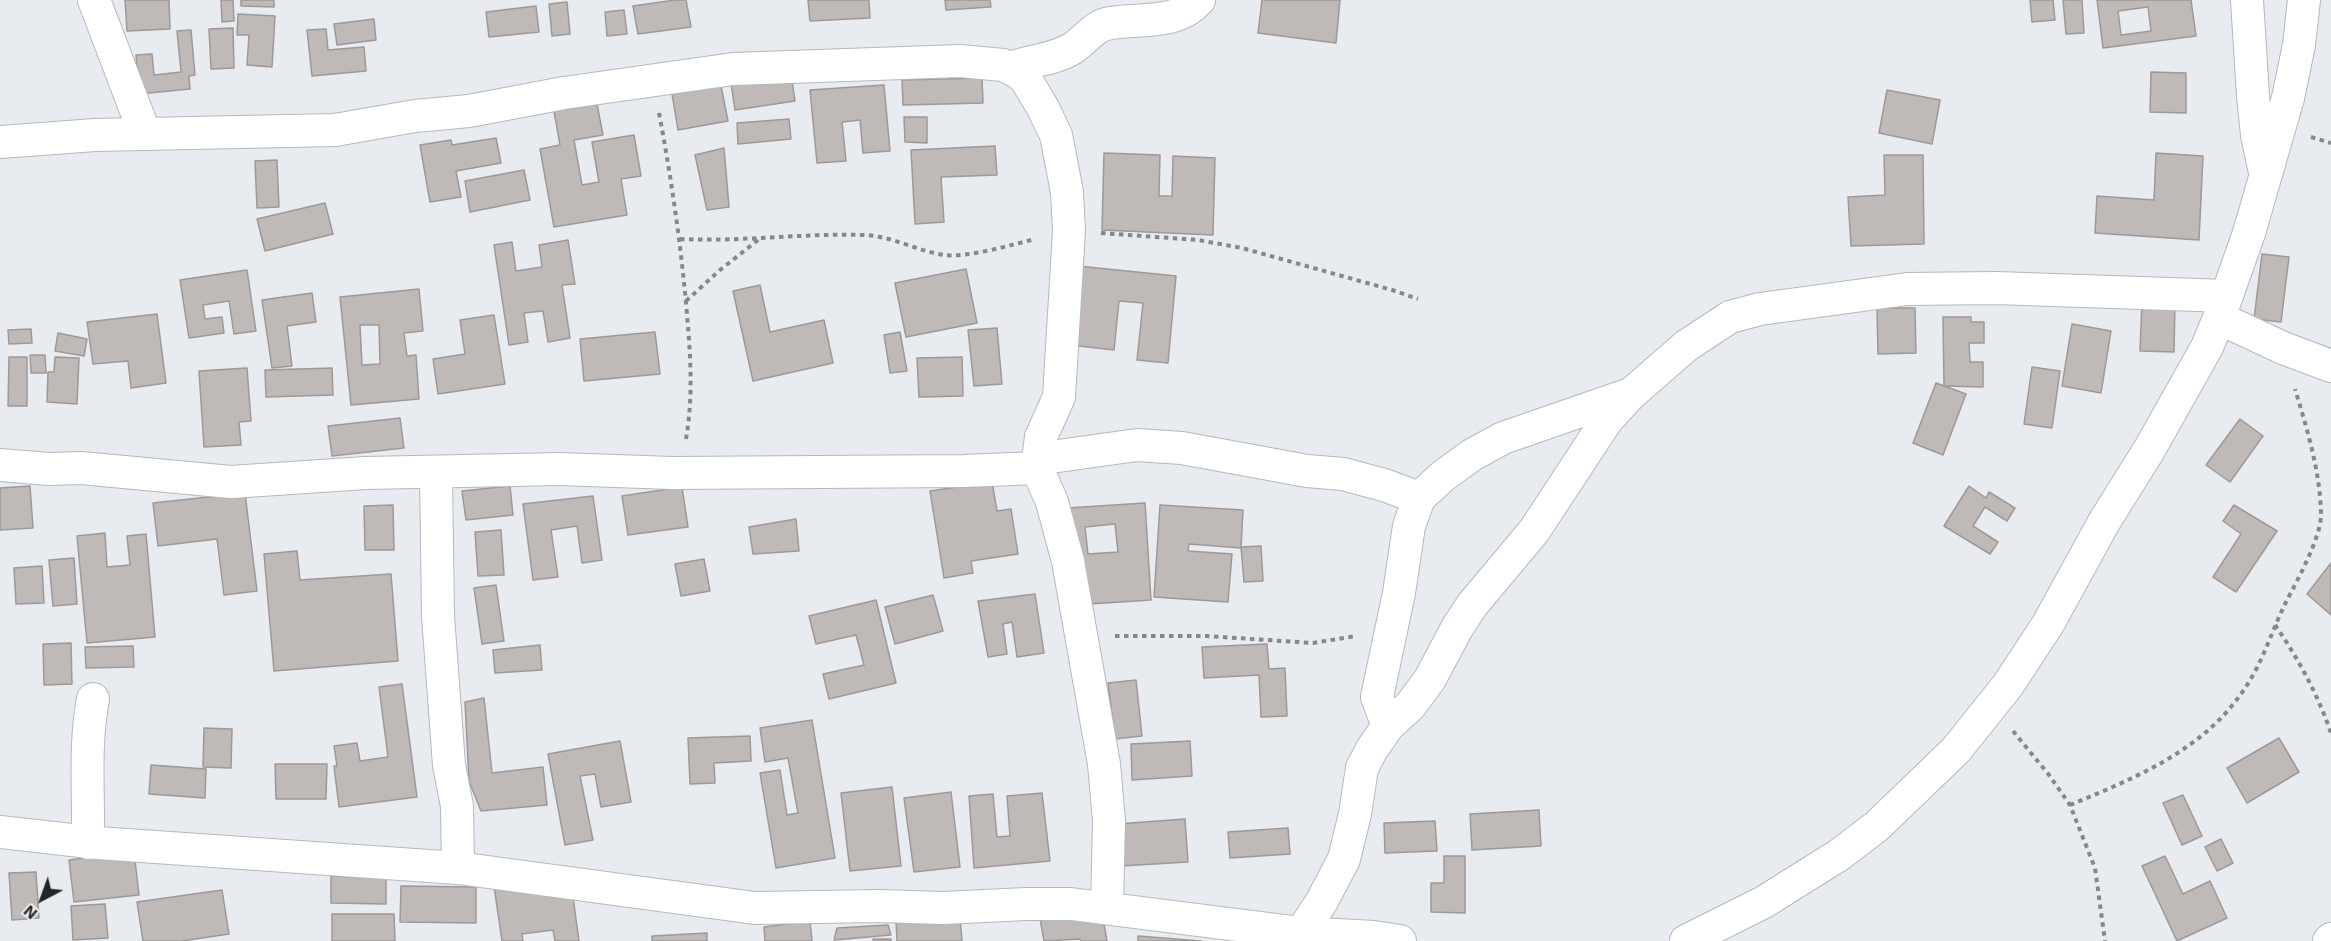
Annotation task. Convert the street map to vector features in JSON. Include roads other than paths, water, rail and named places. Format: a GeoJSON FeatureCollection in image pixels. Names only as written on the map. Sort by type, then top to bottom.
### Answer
{"type":"FeatureCollection","features":[{"type":"Feature","properties":{"kind":"street"},"geometry":{"type":"LineString","coordinates":[[94,0],[145,134]]}},
{"type":"Feature","properties":{"kind":"street"},"geometry":{"type":"LineString","coordinates":[[1011,68],[1025,62],[1063,54],[1104,24],[1176,16],[1194,7],[1199,0]]}},
{"type":"Feature","properties":{"kind":"street"},"geometry":{"type":"LineString","coordinates":[[2247,0],[2256,125],[2265,175]]}},
{"type":"Feature","properties":{"kind":"street"},"geometry":{"type":"LineString","coordinates":[[1686,941],[1764,903],[1839,855],[1877,826],[1956,750],[1993,704],[2048,624],[2104,522],[2149,450],[2206,347],[2223,307],[2250,233],[2290,88],[2300,45],[2304,0]]}},
{"type":"Feature","properties":{"kind":"street"},"geometry":{"type":"LineString","coordinates":[[0,142],[145,134],[335,130],[416,116],[469,111],[564,93],[733,69],[960,61],[985,62],[1011,68],[1025,78],[1056,135],[1067,192],[1069,231],[1059,397],[1045,426],[1037,464],[1062,535],[1104,764],[1109,821],[1107,907]]}},
{"type":"Feature","properties":{"kind":"street"},"geometry":{"type":"LineString","coordinates":[[1301,933],[1322,901],[1344,859],[1355,814],[1362,768],[1388,726],[1410,706],[1430,679],[1472,605],[1534,531],[1607,420],[1631,394],[1686,346],[1730,317],[1760,309],[1906,289],[1996,288],[2223,307],[2283,348],[2331,366]]}},
{"type":"Feature","properties":{"kind":"street"},"geometry":{"type":"LineString","coordinates":[[1388,726],[1377,697],[1409,526],[1419,498],[1443,476],[1472,455],[1503,438],[1631,394]]}},
{"type":"Feature","properties":{"kind":"street"},"geometry":{"type":"LineString","coordinates":[[0,465],[49,469],[81,468],[231,482],[324,475],[559,469],[672,473],[964,471],[1037,464],[1137,445],[1182,448],[1307,471],[1343,474],[1384,484],[1419,498]]}},
{"type":"Feature","properties":{"kind":"street"},"geometry":{"type":"LineString","coordinates":[[436,473],[438,616],[449,765],[457,806],[458,868]]}},
{"type":"Feature","properties":{"kind":"street"},"geometry":{"type":"LineString","coordinates":[[88,843],[89,796],[86,755],[93,699]]}},
{"type":"Feature","properties":{"kind":"street"},"geometry":{"type":"LineString","coordinates":[[0,832],[88,843],[458,868],[755,908],[879,906],[943,908],[1026,904],[1107,907],[1219,924],[1400,941]]}}]}
